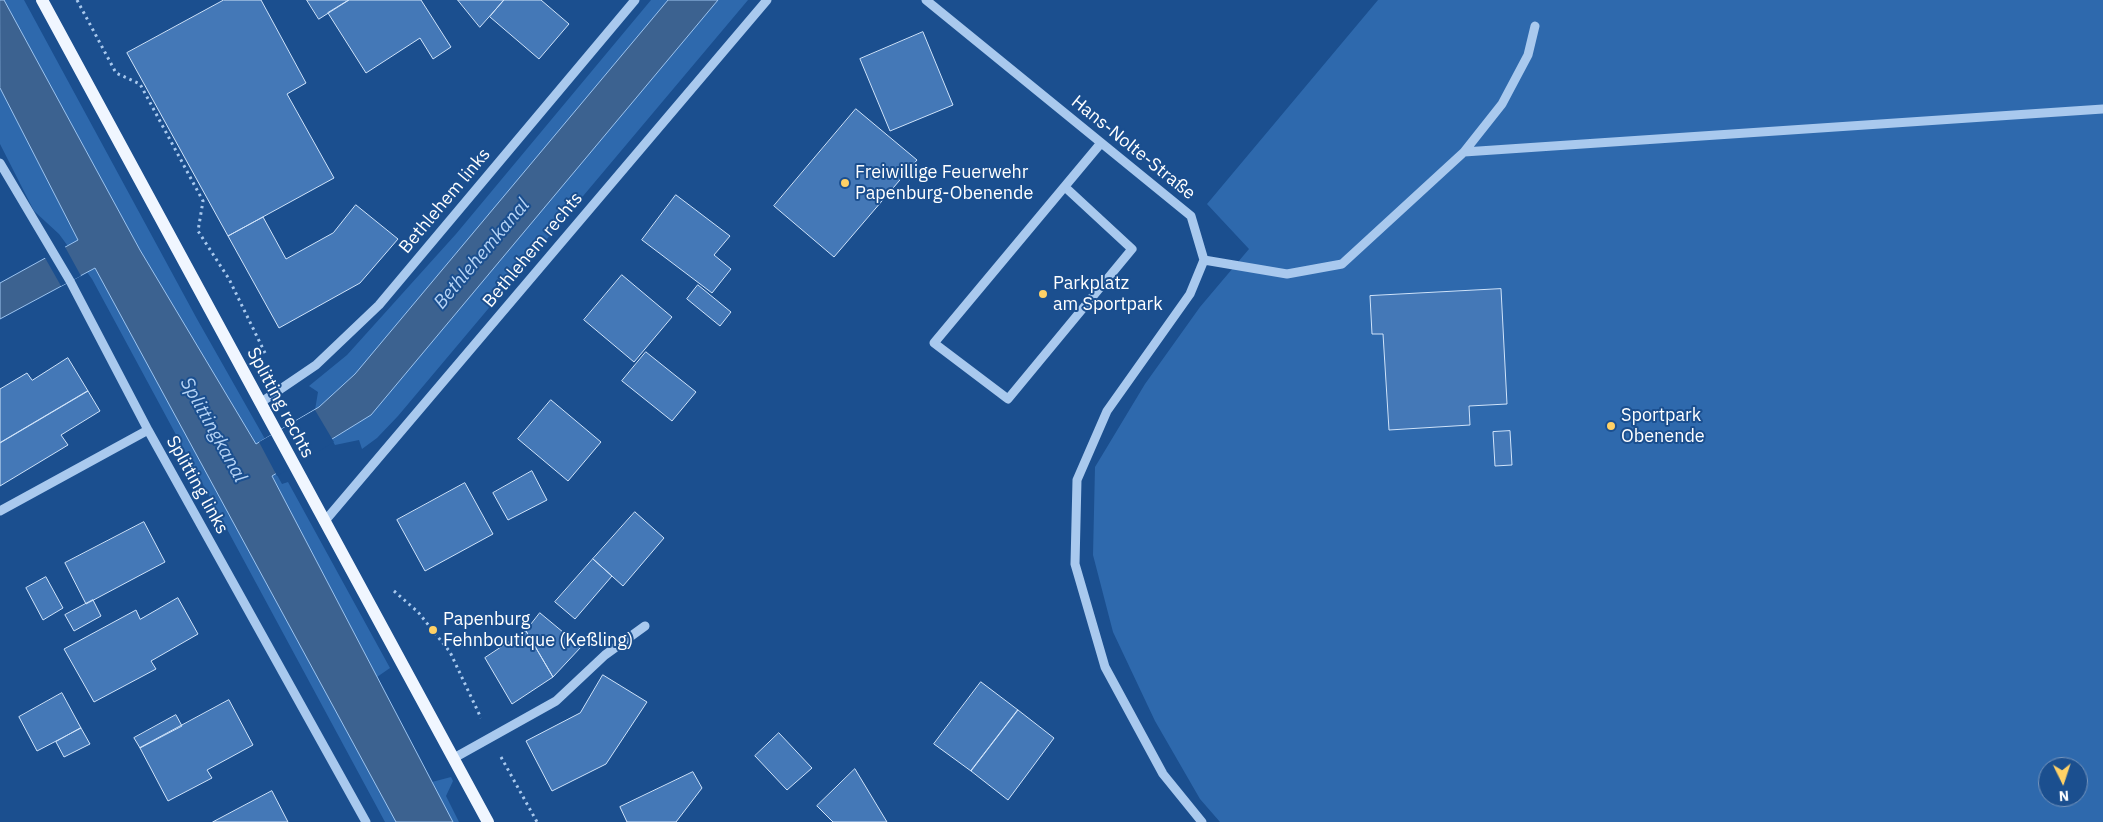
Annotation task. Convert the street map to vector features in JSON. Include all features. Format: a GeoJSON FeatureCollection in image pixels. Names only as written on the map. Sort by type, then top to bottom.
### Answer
{"type":"FeatureCollection","features":[{"type":"Feature","properties":{"kind":"main road","name":"Splitting rechts"},"geometry":{"type":"LineString","coordinates":[[42,0],[488,822]]}},
{"type":"Feature","properties":{"kind":"street","name":"Bethlehem links"},"geometry":{"type":"LineString","coordinates":[[260,402],[316,365],[379,305],[635,0]]}},
{"type":"Feature","properties":{"kind":"street","name":"Bethlehem rechts"},"geometry":{"type":"LineString","coordinates":[[324,522],[767,0]]}},
{"type":"Feature","properties":{"kind":"street","name":"Hans-Nolte-Straße"},"geometry":{"type":"LineString","coordinates":[[926,0],[1191,216],[1204,260]]}},
{"type":"Feature","properties":{"kind":"street"},"geometry":{"type":"LineString","coordinates":[[1202,822],[1163,774],[1105,666],[1075,564],[1077,480],[1107,411],[1190,294],[1204,260],[1287,274],[1342,264],[1464,152],[1502,104],[1528,55],[1535,26]]}},
{"type":"Feature","properties":{"kind":"street"},"geometry":{"type":"LineString","coordinates":[[1464,152],[2103,109]]}},
{"type":"Feature","properties":{"kind":"street"},"geometry":{"type":"LineString","coordinates":[[1064,186],[1132,249],[1008,400],[934,343],[1064,186],[1101,142]]}},
{"type":"Feature","properties":{"kind":"street","name":"Splitting links"},"geometry":{"type":"LineString","coordinates":[[0,163],[70,281],[148,430],[366,822]]}},
{"type":"Feature","properties":{"kind":"street"},"geometry":{"type":"LineString","coordinates":[[0,511],[148,430]]}},
{"type":"Feature","properties":{"kind":"street"},"geometry":{"type":"LineString","coordinates":[[454,758],[556,701],[605,655],[645,626]]}},
{"type":"Feature","properties":{"kind":"path"},"geometry":{"type":"LineString","coordinates":[[78,0],[116,73],[140,84],[203,201],[198,231],[229,279],[282,389]]}},
{"type":"Feature","properties":{"kind":"path"},"geometry":{"type":"LineString","coordinates":[[392,590],[418,612],[450,652],[490,738],[537,822]]}},
{"type":"Feature","properties":{"kind":"shaded area"},"geometry":{"type":"Polygon","coordinates":[[[0,0],[24,0],[197,319],[265,439],[259,443],[282,484],[288,482],[390,668],[377,677],[432,782],[451,777],[453,781],[446,796],[459,822],[385,822],[92,279],[59,234],[34,211],[0,144],[0,0]]]}},
{"type":"Feature","properties":{"kind":"shaded area"},"geometry":{"type":"Polygon","coordinates":[[[651,0],[748,0],[398,416],[377,438],[362,449],[359,440],[335,445],[315,410],[318,392],[309,386],[347,355],[456,234],[651,0]]]}},
{"type":"Feature","properties":{"kind":"shaded area","name":"Sportpark Obenende"},"geometry":{"type":"Polygon","coordinates":[[[1378,0],[2103,0],[2103,822],[1220,822],[1200,799],[1155,721],[1113,632],[1093,555],[1095,467],[1145,384],[1200,307],[1249,249],[1207,204],[1378,0]]]}},
{"type":"Feature","properties":{"kind":"water"},"geometry":{"type":"Polygon","coordinates":[[[0,0],[4,0],[140,250],[256,444],[319,407],[355,374],[668,0],[718,0],[371,415],[272,476],[453,822],[396,822],[95,268],[0,319],[0,283],[78,240],[0,88],[0,0]]]}},
{"type":"Feature","properties":{"kind":"pier"},"geometry":{"type":"Polygon","coordinates":[[[64,245],[81,276],[61,286],[44,256],[64,245]]]}},
{"type":"Feature","properties":{"kind":"pier"},"geometry":{"type":"Polygon","coordinates":[[[315,410],[334,442],[277,476],[259,442],[315,410]]]}},
{"type":"Feature","properties":{"kind":"building"},"geometry":{"type":"Polygon","coordinates":[[[224,0],[261,0],[306,83],[287,94],[334,178],[228,236],[127,53],[224,0]]]}},
{"type":"Feature","properties":{"kind":"building"},"geometry":{"type":"Polygon","coordinates":[[[307,0],[349,0],[319,19],[307,0]]]}},
{"type":"Feature","properties":{"kind":"building"},"geometry":{"type":"Polygon","coordinates":[[[349,0],[421,0],[451,47],[433,59],[420,38],[366,73],[328,13],[349,0]]]}},
{"type":"Feature","properties":{"kind":"building"},"geometry":{"type":"Polygon","coordinates":[[[458,0],[504,0],[480,27],[458,0]]]}},
{"type":"Feature","properties":{"kind":"building"},"geometry":{"type":"Polygon","coordinates":[[[504,0],[541,0],[569,24],[539,59],[490,17],[504,0]]]}},
{"type":"Feature","properties":{"kind":"building"},"geometry":{"type":"Polygon","coordinates":[[[923,32],[953,105],[890,131],[860,59],[923,32]]]}},
{"type":"Feature","properties":{"kind":"building","name":"Freiwillige Feuerwehr Papenburg-Obenende"},"geometry":{"type":"Polygon","coordinates":[[[856,109],[917,160],[834,257],[774,206],[856,109]]]}},
{"type":"Feature","properties":{"kind":"building"},"geometry":{"type":"Polygon","coordinates":[[[676,195],[730,236],[714,255],[731,269],[712,293],[642,240],[676,195]]]}},
{"type":"Feature","properties":{"kind":"building"},"geometry":{"type":"Polygon","coordinates":[[[356,205],[398,239],[360,283],[279,328],[228,236],[263,217],[286,259],[333,233],[356,205]]]}},
{"type":"Feature","properties":{"kind":"building"},"geometry":{"type":"Polygon","coordinates":[[[622,275],[672,317],[634,362],[584,320],[622,275]]]}},
{"type":"Feature","properties":{"kind":"building"},"geometry":{"type":"Polygon","coordinates":[[[698,285],[731,312],[720,326],[687,299],[698,285]]]}},
{"type":"Feature","properties":{"kind":"building"},"geometry":{"type":"Polygon","coordinates":[[[1501,289],[1507,404],[1469,406],[1470,425],[1389,430],[1383,334],[1372,334],[1370,296],[1501,289]]]}},
{"type":"Feature","properties":{"kind":"building"},"geometry":{"type":"Polygon","coordinates":[[[646,352],[696,392],[672,421],[622,381],[646,352]]]}},
{"type":"Feature","properties":{"kind":"building"},"geometry":{"type":"Polygon","coordinates":[[[68,358],[88,391],[0,443],[0,389],[27,373],[32,380],[68,358]]]}},
{"type":"Feature","properties":{"kind":"building"},"geometry":{"type":"Polygon","coordinates":[[[88,391],[100,411],[61,435],[68,445],[0,486],[0,443],[88,391]]]}},
{"type":"Feature","properties":{"kind":"building"},"geometry":{"type":"Polygon","coordinates":[[[551,400],[601,442],[568,481],[518,439],[551,400]]]}},
{"type":"Feature","properties":{"kind":"building"},"geometry":{"type":"Polygon","coordinates":[[[1510,431],[1512,465],[1495,466],[1493,432],[1510,431]]]}},
{"type":"Feature","properties":{"kind":"building"},"geometry":{"type":"Polygon","coordinates":[[[532,471],[547,500],[508,520],[493,493],[532,471]]]}},
{"type":"Feature","properties":{"kind":"building"},"geometry":{"type":"Polygon","coordinates":[[[465,483],[493,534],[425,571],[397,520],[465,483]]]}},
{"type":"Feature","properties":{"kind":"building"},"geometry":{"type":"Polygon","coordinates":[[[635,512],[664,538],[623,586],[593,559],[635,512]]]}},
{"type":"Feature","properties":{"kind":"building"},"geometry":{"type":"Polygon","coordinates":[[[144,522],[165,562],[86,604],[65,563],[144,522]]]}},
{"type":"Feature","properties":{"kind":"building"},"geometry":{"type":"Polygon","coordinates":[[[593,559],[612,576],[575,619],[555,602],[593,559]]]}},
{"type":"Feature","properties":{"kind":"building"},"geometry":{"type":"Polygon","coordinates":[[[46,577],[63,608],[43,620],[26,588],[46,577]]]}},
{"type":"Feature","properties":{"kind":"building"},"geometry":{"type":"Polygon","coordinates":[[[178,598],[198,634],[151,661],[156,669],[94,702],[64,649],[136,610],[140,619],[178,598]]]}},
{"type":"Feature","properties":{"kind":"building"},"geometry":{"type":"Polygon","coordinates":[[[93,600],[101,616],[74,631],[65,615],[93,600]]]}},
{"type":"Feature","properties":{"kind":"building"},"geometry":{"type":"Polygon","coordinates":[[[540,613],[581,647],[553,677],[526,631],[540,613]]]}},
{"type":"Feature","properties":{"kind":"building"},"geometry":{"type":"Polygon","coordinates":[[[526,631],[553,677],[512,704],[485,658],[526,631]]]}},
{"type":"Feature","properties":{"kind":"building"},"geometry":{"type":"Polygon","coordinates":[[[603,675],[647,702],[606,764],[552,791],[526,741],[580,713],[603,675]]]}},
{"type":"Feature","properties":{"kind":"building"},"geometry":{"type":"Polygon","coordinates":[[[981,682],[1018,710],[971,771],[934,744],[981,682]]]}},
{"type":"Feature","properties":{"kind":"building"},"geometry":{"type":"Polygon","coordinates":[[[62,693],[81,728],[37,751],[19,717],[62,693]]]}},
{"type":"Feature","properties":{"kind":"building"},"geometry":{"type":"Polygon","coordinates":[[[229,700],[253,745],[207,770],[212,778],[168,801],[140,748],[229,700]]]}},
{"type":"Feature","properties":{"kind":"building"},"geometry":{"type":"Polygon","coordinates":[[[1018,710],[1054,738],[1008,800],[971,771],[1018,710]]]}},
{"type":"Feature","properties":{"kind":"building"},"geometry":{"type":"Polygon","coordinates":[[[176,715],[182,726],[140,748],[134,738],[176,715]]]}},
{"type":"Feature","properties":{"kind":"building"},"geometry":{"type":"Polygon","coordinates":[[[81,728],[90,744],[64,757],[56,742],[81,728]]]}},
{"type":"Feature","properties":{"kind":"building"},"geometry":{"type":"Polygon","coordinates":[[[779,733],[812,768],[787,790],[755,756],[779,733]]]}},
{"type":"Feature","properties":{"kind":"building"},"geometry":{"type":"Polygon","coordinates":[[[855,769],[887,822],[833,822],[817,806],[855,769]]]}},
{"type":"Feature","properties":{"kind":"building"},"geometry":{"type":"Polygon","coordinates":[[[693,772],[702,788],[676,822],[627,822],[620,807],[693,772]]]}},
{"type":"Feature","properties":{"kind":"building"},"geometry":{"type":"Polygon","coordinates":[[[272,791],[288,822],[213,822],[272,791]]]}},
{"type":"Feature","properties":{"kind":"place","name":"Freiwillige Feuerwehr Papenburg-Obenende"},"geometry":{"type":"Point","coordinates":[845,183]}},
{"type":"Feature","properties":{"kind":"place","name":"Parkplatz am Sportpark"},"geometry":{"type":"Point","coordinates":[1043,294]}},
{"type":"Feature","properties":{"kind":"place","name":"Sportpark Obenende"},"geometry":{"type":"Point","coordinates":[1611,426]}},
{"type":"Feature","properties":{"kind":"place","name":"Papenburg Fehnboutique (Keßling)"},"geometry":{"type":"Point","coordinates":[433,630]}},
{"type":"Feature","properties":{"kind":"water label","name":"Bethlehemkanal"},"geometry":{"type":"Point","coordinates":[482,254]}},
{"type":"Feature","properties":{"kind":"water label","name":"Splittingkanal"},"geometry":{"type":"Point","coordinates":[213,430]}}]}
